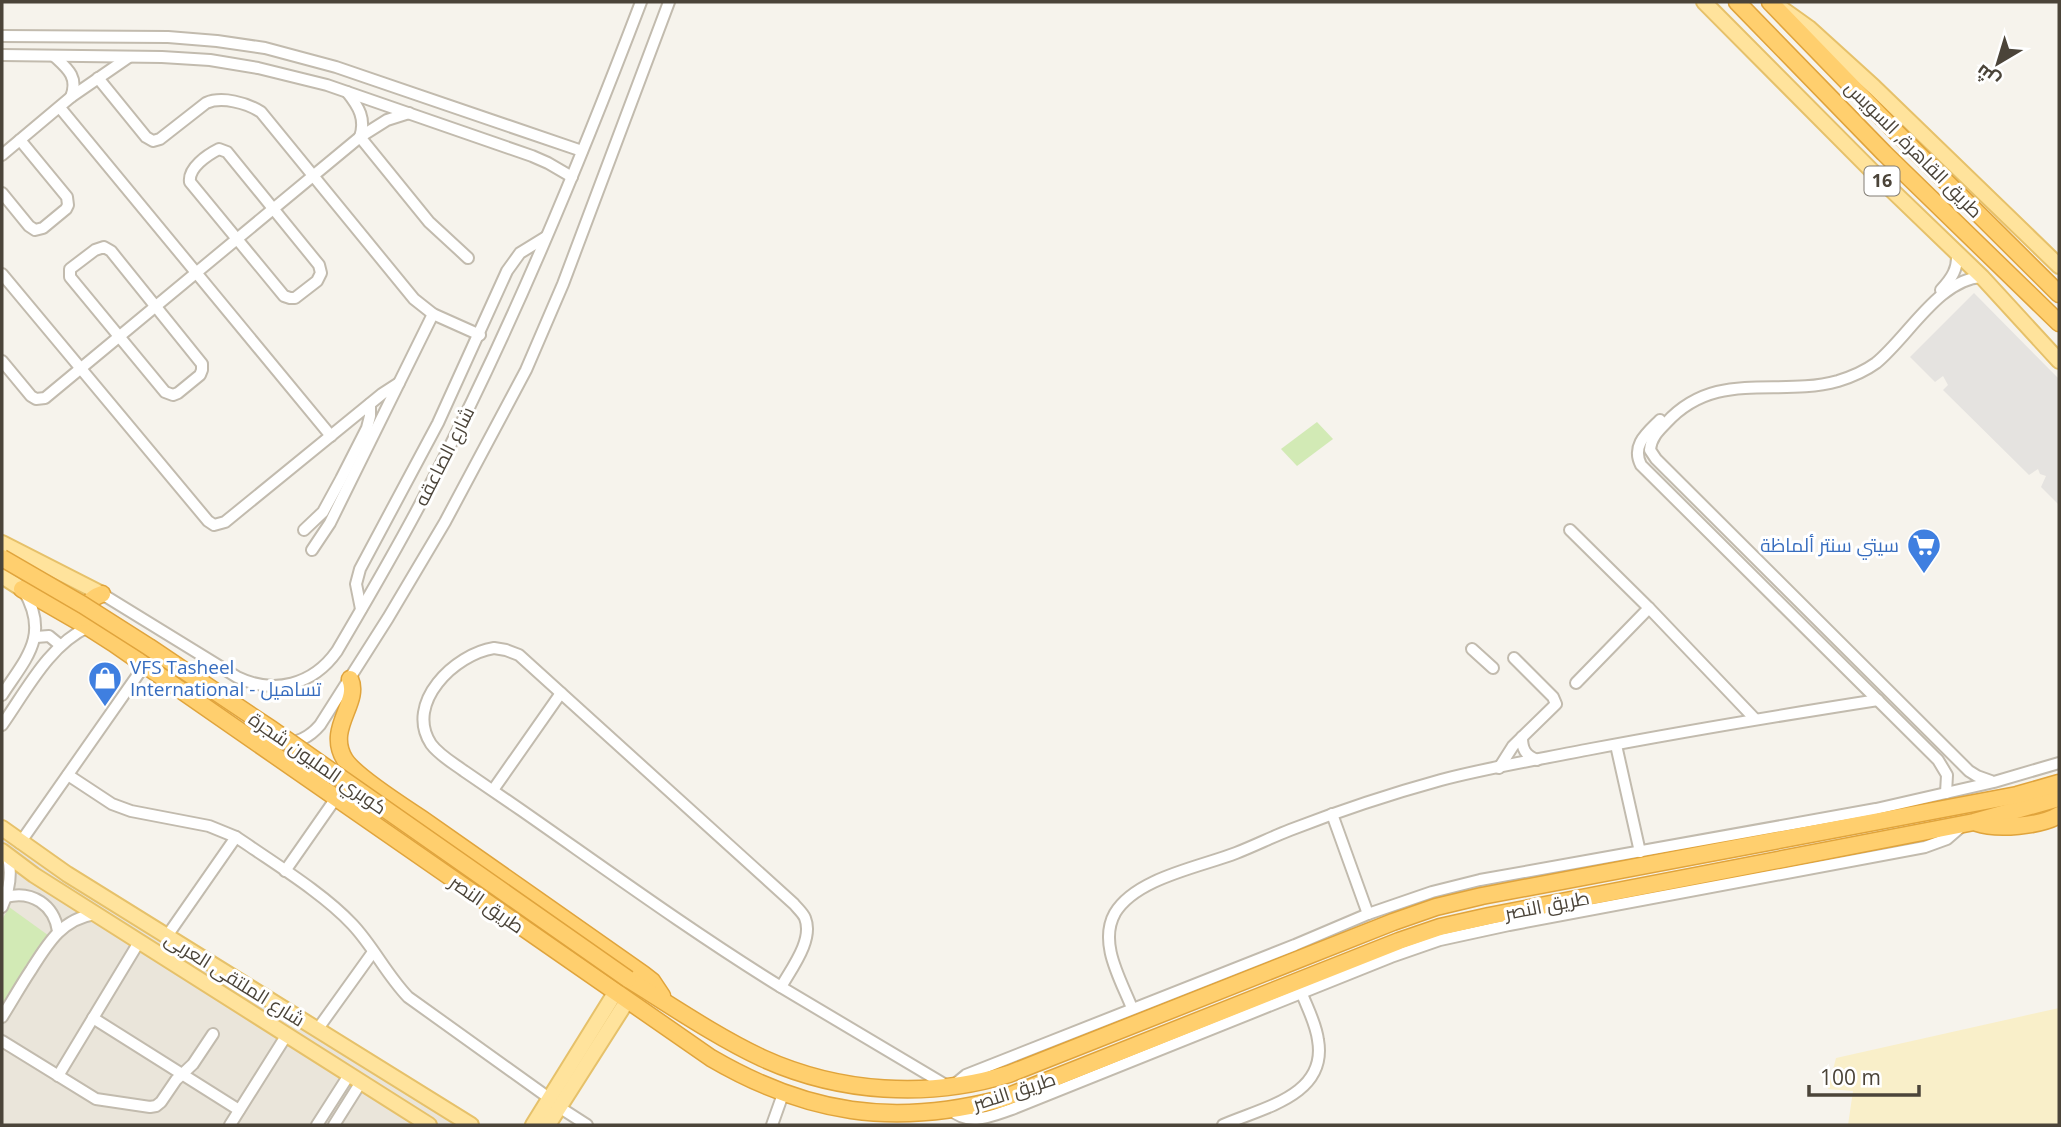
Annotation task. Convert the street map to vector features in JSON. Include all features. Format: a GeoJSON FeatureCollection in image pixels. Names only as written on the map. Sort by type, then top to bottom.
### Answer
{"type":"FeatureCollection","features":[{"type":"Feature","properties":{"kind":"highway","name":"طريق القاهرة, السويس"},"geometry":{"type":"LineString","coordinates":[[1737,2],[1884,153],[2059,323]]}},
{"type":"Feature","properties":{"kind":"highway","name":"طريق القاهرة, السويس"},"geometry":{"type":"LineString","coordinates":[[1770,2],[2059,294]]}},
{"type":"Feature","properties":{"kind":"highway","name":"كوبري المليون شجرة"},"geometry":{"type":"LineString","coordinates":[[2,558],[83,605],[182,669],[628,979]]}},
{"type":"Feature","properties":{"kind":"highway","name":"طريق النصر"},"geometry":{"type":"LineString","coordinates":[[22,589],[89,627],[711,1058],[734,1072],[783,1094],[830,1107],[878,1113],[950,1109],[985,1103],[1018,1093],[1235,1014],[1464,921],[1969,823],[2059,798]]}},
{"type":"Feature","properties":{"kind":"highway"},"geometry":{"type":"LineString","coordinates":[[89,627],[85,609],[91,599],[102,594]]}},
{"type":"Feature","properties":{"kind":"highway"},"geometry":{"type":"LineString","coordinates":[[350,679],[352,691],[340,727],[339,743],[345,759],[357,773]]}},
{"type":"Feature","properties":{"kind":"highway"},"geometry":{"type":"LineString","coordinates":[[320,788],[317,770],[325,760],[335,760],[357,773],[643,974],[660,990],[665,1001]]}},
{"type":"Feature","properties":{"kind":"highway"},"geometry":{"type":"LineString","coordinates":[[2017,795],[2038,781],[2059,773]]}},
{"type":"Feature","properties":{"kind":"highway","name":"طريق النصر"},"geometry":{"type":"LineString","coordinates":[[628,979],[761,1058],[815,1077],[872,1088],[951,1087],[1009,1074],[1297,952],[1459,901],[1909,809],[2017,795],[2059,783]]}},
{"type":"Feature","properties":{"kind":"highway"},"geometry":{"type":"LineString","coordinates":[[1969,823],[2004,827],[2057,817]]}},
{"type":"Feature","properties":{"kind":"main road","name":"16"},"geometry":{"type":"LineString","coordinates":[[1704,2],[1982,277],[2059,361]]}},
{"type":"Feature","properties":{"kind":"main road","name":"16"},"geometry":{"type":"LineString","coordinates":[[1770,2],[1796,18],[1874,87],[2059,266]]}},
{"type":"Feature","properties":{"kind":"main road"},"geometry":{"type":"LineString","coordinates":[[2,543],[102,594]]}},
{"type":"Feature","properties":{"kind":"main road","name":"طريق النصر"},"geometry":{"type":"LineString","coordinates":[[2,576],[22,589]]}},
{"type":"Feature","properties":{"kind":"main road","name":"شارع الملتقى العربى"},"geometry":{"type":"LineString","coordinates":[[2,828],[20,843],[471,1125]]}},
{"type":"Feature","properties":{"kind":"main road"},"geometry":{"type":"LineString","coordinates":[[5,854],[429,1125]]}},
{"type":"Feature","properties":{"kind":"main road"},"geometry":{"type":"LineString","coordinates":[[533,1125],[554,1102],[621,997]]}},
{"type":"Feature","properties":{"kind":"main road"},"geometry":{"type":"LineString","coordinates":[[548,1125],[554,1102]]}},
{"type":"Feature","properties":{"kind":"street","name":"شارع الصاعقه"},"geometry":{"type":"LineString","coordinates":[[102,594],[237,677],[253,683],[270,686],[294,684],[322,668],[337,651],[408,527],[499,344],[572,177],[641,2]]}},
{"type":"Feature","properties":{"kind":"street","name":"شارع الصاعقه"},"geometry":{"type":"LineString","coordinates":[[248,737],[283,744],[295,742],[320,725],[445,522],[526,370],[563,284],[669,2]]}},
{"type":"Feature","properties":{"kind":"street"},"geometry":{"type":"LineString","coordinates":[[2,36],[168,37],[265,48],[336,67],[582,151]]}},
{"type":"Feature","properties":{"kind":"street"},"geometry":{"type":"LineString","coordinates":[[2,55],[186,58],[234,63],[304,78],[347,92],[540,159],[572,177]]}},
{"type":"Feature","properties":{"kind":"street"},"geometry":{"type":"LineString","coordinates":[[54,56],[73,75],[71,97]]}},
{"type":"Feature","properties":{"kind":"street"},"geometry":{"type":"LineString","coordinates":[[2,155],[71,97],[129,57]]}},
{"type":"Feature","properties":{"kind":"street"},"geometry":{"type":"LineString","coordinates":[[98,78],[146,137],[153,141],[160,139],[209,101],[243,104],[256,109],[274,126],[420,305],[433,314],[480,335]]}},
{"type":"Feature","properties":{"kind":"street"},"geometry":{"type":"LineString","coordinates":[[347,92],[360,110],[363,124],[360,137]]}},
{"type":"Feature","properties":{"kind":"street"},"geometry":{"type":"LineString","coordinates":[[61,109],[331,436]]}},
{"type":"Feature","properties":{"kind":"street"},"geometry":{"type":"LineString","coordinates":[[2,361],[31,396],[40,400],[45,398],[360,137],[387,120],[409,113]]}},
{"type":"Feature","properties":{"kind":"street"},"geometry":{"type":"LineString","coordinates":[[360,137],[429,222],[468,258]]}},
{"type":"Feature","properties":{"kind":"street"},"geometry":{"type":"LineString","coordinates":[[2,193],[35,230],[43,228],[68,205],[67,197],[20,139]]}},
{"type":"Feature","properties":{"kind":"street"},"geometry":{"type":"LineString","coordinates":[[219,149],[227,152],[273,209],[319,265],[321,274],[317,281],[298,297],[287,298],[189,179],[190,172],[219,149]]}},
{"type":"Feature","properties":{"kind":"street"},"geometry":{"type":"LineString","coordinates":[[361,609],[357,589],[358,575],[438,423],[513,261],[524,250],[546,237]]}},
{"type":"Feature","properties":{"kind":"street"},"geometry":{"type":"LineString","coordinates":[[97,248],[106,248],[156,307],[202,365],[200,375],[178,393],[170,395],[120,337],[70,278],[72,267],[97,248]]}},
{"type":"Feature","properties":{"kind":"street"},"geometry":{"type":"LineString","coordinates":[[1946,793],[1948,781],[1942,764],[1646,470],[1638,460],[1637,450],[1641,440],[1666,413],[1703,390],[1749,382],[1816,378],[1848,371],[1866,362],[1883,350],[1950,281],[1958,253]]}},
{"type":"Feature","properties":{"kind":"street"},"geometry":{"type":"LineString","coordinates":[[2,274],[208,521],[215,524],[225,522],[399,383]]}},
{"type":"Feature","properties":{"kind":"street"},"geometry":{"type":"LineString","coordinates":[[1982,277],[1971,278],[1955,285],[1879,360],[1864,370],[1829,383],[1732,389],[1696,398],[1664,424],[1651,442],[1650,450],[1969,771],[1994,782]]}},
{"type":"Feature","properties":{"kind":"street"},"geometry":{"type":"LineString","coordinates":[[312,550],[330,523],[433,314]]}},
{"type":"Feature","properties":{"kind":"street"},"geometry":{"type":"LineString","coordinates":[[304,530],[323,512],[341,479],[367,428],[370,404]]}},
{"type":"Feature","properties":{"kind":"street"},"geometry":{"type":"LineString","coordinates":[[1570,530],[1755,719]]}},
{"type":"Feature","properties":{"kind":"street"},"geometry":{"type":"LineString","coordinates":[[2,695],[29,654],[36,637],[34,615],[22,589]]}},
{"type":"Feature","properties":{"kind":"street"},"geometry":{"type":"LineString","coordinates":[[1576,683],[1649,608]]}},
{"type":"Feature","properties":{"kind":"street"},"geometry":{"type":"LineString","coordinates":[[2,724],[60,645],[89,627]]}},
{"type":"Feature","properties":{"kind":"street"},"geometry":{"type":"LineString","coordinates":[[36,637],[49,636],[60,645]]}},
{"type":"Feature","properties":{"kind":"street"},"geometry":{"type":"LineString","coordinates":[[781,987],[802,948],[807,926],[804,916],[794,904],[519,655],[494,648],[485,650],[460,663],[443,677],[426,705],[423,724],[432,745],[440,754],[781,987],[951,1087],[966,1075],[1132,1008],[1297,952],[1368,914],[1456,885],[1640,852],[1909,809],[1946,793],[2059,763]]}},
{"type":"Feature","properties":{"kind":"street"},"geometry":{"type":"LineString","coordinates":[[1472,649],[1493,668]]}},
{"type":"Feature","properties":{"kind":"street"},"geometry":{"type":"LineString","coordinates":[[1499,768],[1505,756],[1556,702],[1514,658]]}},
{"type":"Feature","properties":{"kind":"street"},"geometry":{"type":"LineString","coordinates":[[20,843],[144,666]]}},
{"type":"Feature","properties":{"kind":"street"},"geometry":{"type":"LineString","coordinates":[[493,790],[561,693]]}},
{"type":"Feature","properties":{"kind":"street"},"geometry":{"type":"LineString","coordinates":[[1132,1008],[1114,962],[1108,937],[1111,922],[1125,901],[1153,883],[1332,814],[1442,780],[1755,719],[1878,700]]}},
{"type":"Feature","properties":{"kind":"street"},"geometry":{"type":"LineString","coordinates":[[1522,737],[1524,751],[1537,760]]}},
{"type":"Feature","properties":{"kind":"street"},"geometry":{"type":"LineString","coordinates":[[1616,745],[1640,852]]}},
{"type":"Feature","properties":{"kind":"street"},"geometry":{"type":"LineString","coordinates":[[68,775],[112,804],[131,811],[194,822],[236,837],[285,871],[351,923],[394,983],[408,997],[587,1125]]}},
{"type":"Feature","properties":{"kind":"street"},"geometry":{"type":"LineString","coordinates":[[285,871],[336,798]]}},
{"type":"Feature","properties":{"kind":"street"},"geometry":{"type":"LineString","coordinates":[[1332,814],[1368,914]]}},
{"type":"Feature","properties":{"kind":"street"},"geometry":{"type":"LineString","coordinates":[[167,936],[236,837]]}},
{"type":"Feature","properties":{"kind":"street"},"geometry":{"type":"LineString","coordinates":[[4,902],[10,876],[5,854]]}},
{"type":"Feature","properties":{"kind":"street"},"geometry":{"type":"LineString","coordinates":[[4,902],[25,895],[38,899],[52,913],[58,931]]}},
{"type":"Feature","properties":{"kind":"street"},"geometry":{"type":"LineString","coordinates":[[2,1017],[58,931],[76,919],[95,914]]}},
{"type":"Feature","properties":{"kind":"street"},"geometry":{"type":"LineString","coordinates":[[58,1076],[139,942]]}},
{"type":"Feature","properties":{"kind":"street"},"geometry":{"type":"LineString","coordinates":[[950,1109],[963,1118],[980,1122],[1235,1014],[1302,994],[1401,947]]}},
{"type":"Feature","properties":{"kind":"street"},"geometry":{"type":"LineString","coordinates":[[317,1030],[373,952]]}},
{"type":"Feature","properties":{"kind":"street"},"geometry":{"type":"LineString","coordinates":[[1223,1125],[1288,1098],[1300,1091],[1309,1080],[1316,1068],[1319,1047],[1317,1033],[1302,994]]}},
{"type":"Feature","properties":{"kind":"street"},"geometry":{"type":"LineString","coordinates":[[93,1018],[239,1110]]}},
{"type":"Feature","properties":{"kind":"street"},"geometry":{"type":"LineString","coordinates":[[2,1041],[96,1099],[150,1107],[161,1102],[214,1034]]}},
{"type":"Feature","properties":{"kind":"street"},"geometry":{"type":"LineString","coordinates":[[230,1125],[286,1036]]}},
{"type":"Feature","properties":{"kind":"street"},"geometry":{"type":"LineString","coordinates":[[317,1125],[355,1078]]}},
{"type":"Feature","properties":{"kind":"street"},"geometry":{"type":"LineString","coordinates":[[334,1125],[355,1078]]}},
{"type":"Feature","properties":{"kind":"street"},"geometry":{"type":"LineString","coordinates":[[772,1125],[783,1094]]}},
{"type":"Feature","properties":{"kind":"shaded area"},"geometry":{"type":"Polygon","coordinates":[[[1974,293],[2059,379],[2059,505],[2041,487],[2046,476],[2040,474],[2038,469],[2029,475],[1943,390],[1948,385],[1943,376],[1935,382],[1910,357],[1974,293]]]}},
{"type":"Feature","properties":{"kind":"shaded area"},"geometry":{"type":"Polygon","coordinates":[[[2,836],[460,1125],[2,1125],[2,836]]]}},
{"type":"Feature","properties":{"kind":"green space"},"geometry":{"type":"Polygon","coordinates":[[[1317,422],[1333,439],[1297,466],[1281,449],[1317,422]]]}},
{"type":"Feature","properties":{"kind":"green space"},"geometry":{"type":"Polygon","coordinates":[[[9,907],[52,938],[2,1013],[2,920],[9,907]]]}},
{"type":"Feature","properties":{"kind":"sand"},"geometry":{"type":"Polygon","coordinates":[[[2059,1008],[2059,1125],[1848,1125],[1853,1091],[1828,1089],[1836,1058],[2059,1008]]]}},
{"type":"Feature","properties":{"kind":"place","name":"سيتي سنتر ألماظة"},"geometry":{"type":"Point","coordinates":[1924,575]}},
{"type":"Feature","properties":{"kind":"place","name":"VFS Tasheel International - تساهيل"},"geometry":{"type":"Point","coordinates":[105,708]}}]}
